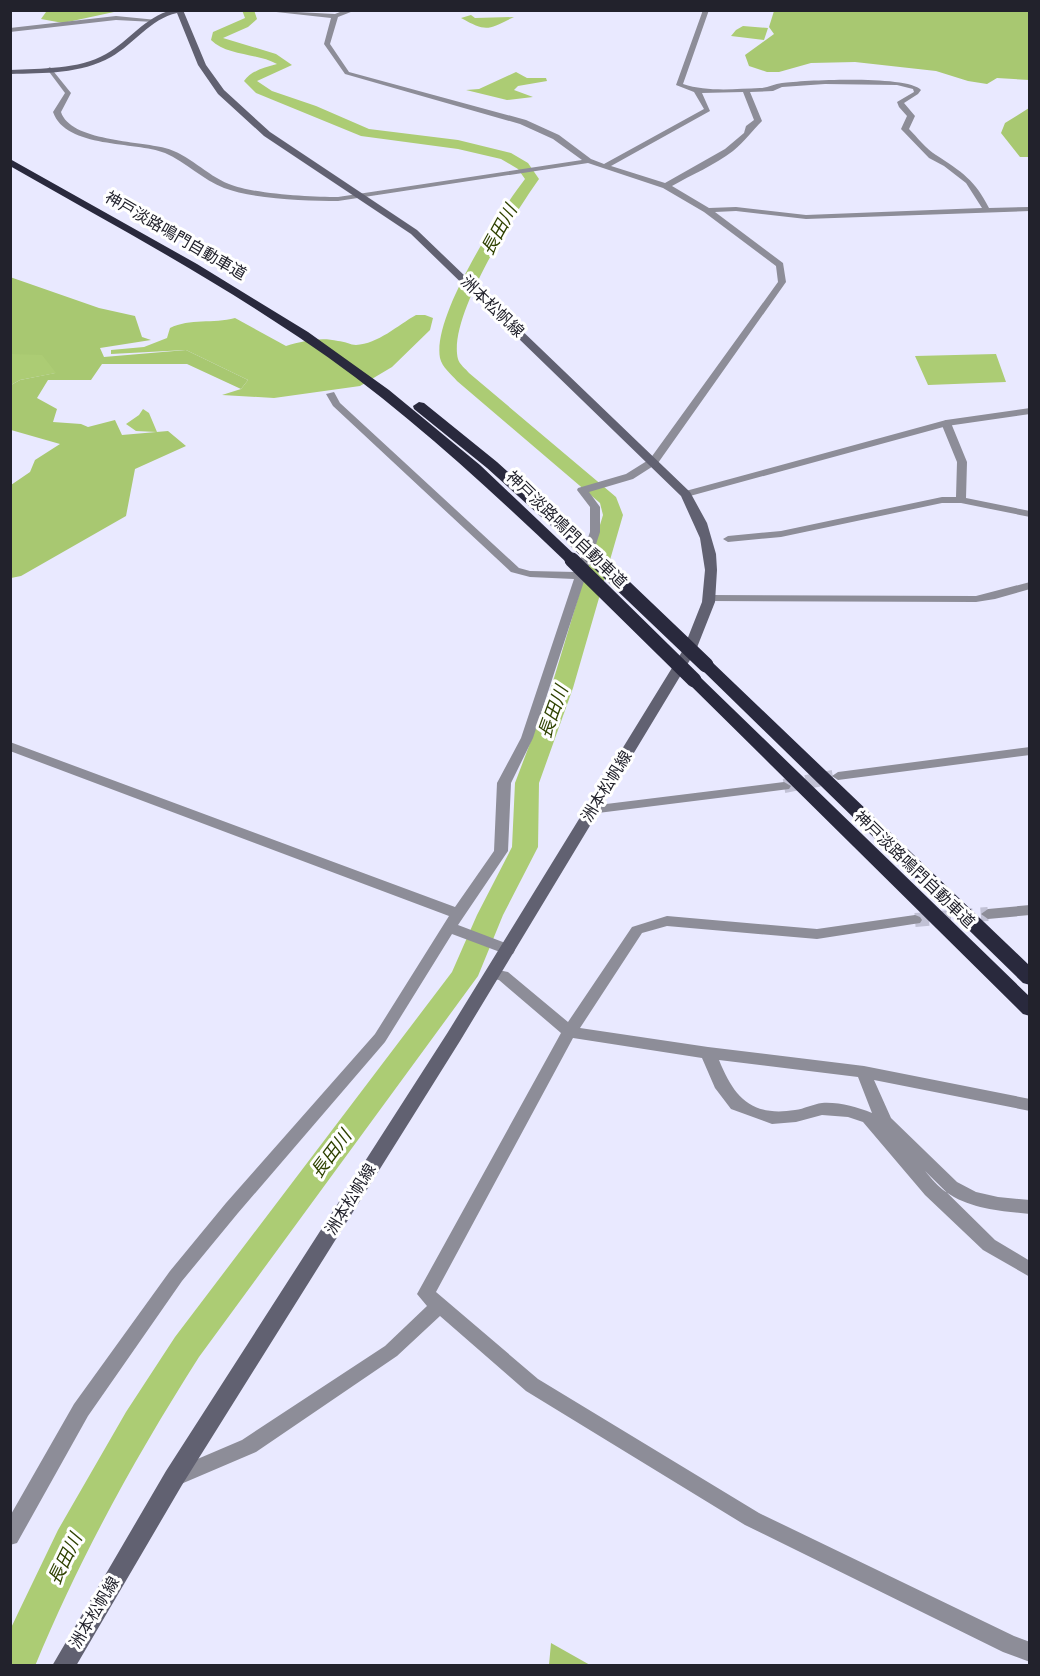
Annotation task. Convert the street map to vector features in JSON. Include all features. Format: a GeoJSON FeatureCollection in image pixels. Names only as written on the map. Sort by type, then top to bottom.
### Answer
{"type":"FeatureCollection","features":[{"type":"Feature","properties":{"kind":"highway","name":"神戸淡路鳴門自動車道"},"geometry":{"type":"LineString","coordinates":[[10,151],[209,263],[318,331],[399,390],[492,465],[574,539],[706,665],[1029,978]]}},
{"type":"Feature","properties":{"kind":"highway","name":"神戸淡路鳴門自動車道"},"geometry":{"type":"LineString","coordinates":[[10,162],[193,266],[304,335],[384,393],[475,468],[572,560],[1029,1009]]}},
{"type":"Feature","properties":{"kind":"main road"},"geometry":{"type":"LineString","coordinates":[[10,72],[51,69],[102,60],[154,20],[169,12],[179,11]]}},
{"type":"Feature","properties":{"kind":"main road","name":"洲本松帆線"},"geometry":{"type":"LineString","coordinates":[[63,1665],[174,1478],[493,974],[590,810],[670,685],[703,618],[709,598],[711,568],[708,540],[702,520],[686,494],[414,232],[267,134],[221,92],[202,65],[179,11]]}},
{"type":"Feature","properties":{"kind":"street"},"geometry":{"type":"LineString","coordinates":[[179,11],[188,10]]}},
{"type":"Feature","properties":{"kind":"street"},"geometry":{"type":"LineString","coordinates":[[261,10],[338,14],[353,10]]}},
{"type":"Feature","properties":{"kind":"street"},"geometry":{"type":"LineString","coordinates":[[706,10],[679,85],[697,91],[773,89],[780,85],[825,82],[897,83],[915,87],[916,93],[900,102],[911,116],[905,129],[932,156],[969,180],[987,211]]}},
{"type":"Feature","properties":{"kind":"street"},"geometry":{"type":"LineString","coordinates":[[10,1536],[81,1410],[176,1276],[380,1038],[501,851],[504,783],[526,738],[595,532],[595,507],[582,490],[604,486],[646,469],[654,461],[782,282],[780,265],[707,210],[666,186],[588,161],[555,137],[523,122],[347,73],[327,44],[327,38],[338,14]]}},
{"type":"Feature","properties":{"kind":"street"},"geometry":{"type":"LineString","coordinates":[[10,30],[116,18],[154,20]]}},
{"type":"Feature","properties":{"kind":"street"},"geometry":{"type":"LineString","coordinates":[[51,69],[68,93],[59,106],[59,118],[71,130],[165,150],[189,162],[226,186],[261,193],[322,199],[362,196],[588,161]]}},
{"type":"Feature","properties":{"kind":"street"},"geometry":{"type":"LineString","coordinates":[[666,186],[728,151],[748,134],[749,128],[758,121],[746,90]]}},
{"type":"Feature","properties":{"kind":"street"},"geometry":{"type":"LineString","coordinates":[[604,166],[708,110],[697,91]]}},
{"type":"Feature","properties":{"kind":"street"},"geometry":{"type":"LineString","coordinates":[[707,210],[736,209],[806,217],[1029,209]]}},
{"type":"Feature","properties":{"kind":"street"},"geometry":{"type":"LineString","coordinates":[[331,394],[336,404],[515,570],[530,574],[580,576]]}},
{"type":"Feature","properties":{"kind":"street"},"geometry":{"type":"LineString","coordinates":[[686,494],[945,423],[1029,411]]}},
{"type":"Feature","properties":{"kind":"street"},"geometry":{"type":"LineString","coordinates":[[945,423],[962,462],[961,500]]}},
{"type":"Feature","properties":{"kind":"street"},"geometry":{"type":"LineString","coordinates":[[728,539],[781,534],[942,500],[961,500],[1029,514]]}},
{"type":"Feature","properties":{"kind":"street"},"geometry":{"type":"LineString","coordinates":[[709,598],[976,599],[991,597],[1029,585]]}},
{"type":"Feature","properties":{"kind":"street"},"geometry":{"type":"LineString","coordinates":[[10,746],[454,921],[507,950]]}},
{"type":"Feature","properties":{"kind":"street"},"geometry":{"type":"LineString","coordinates":[[838,776],[1029,751]]}},
{"type":"Feature","properties":{"kind":"street"},"geometry":{"type":"LineString","coordinates":[[590,810],[784,786]]}},
{"type":"Feature","properties":{"kind":"street"},"geometry":{"type":"LineString","coordinates":[[988,914],[1029,910]]}},
{"type":"Feature","properties":{"kind":"street"},"geometry":{"type":"LineString","coordinates":[[915,920],[817,934],[667,921],[637,930],[569,1032],[426,1294],[531,1385],[752,1519],[1010,1645],[1029,1652]]}},
{"type":"Feature","properties":{"kind":"street"},"geometry":{"type":"LineString","coordinates":[[493,974],[503,976],[569,1032],[708,1053],[864,1072],[973,1092],[1029,1106]]}},
{"type":"Feature","properties":{"kind":"street"},"geometry":{"type":"LineString","coordinates":[[708,1053],[721,1084],[737,1105],[772,1118],[796,1116],[822,1108],[849,1111],[869,1118],[931,1190],[988,1245],[1029,1270]]}},
{"type":"Feature","properties":{"kind":"street"},"geometry":{"type":"LineString","coordinates":[[864,1072],[874,1101],[885,1122],[951,1187],[972,1198],[998,1204],[1029,1207]]}},
{"type":"Feature","properties":{"kind":"street"},"geometry":{"type":"LineString","coordinates":[[174,1478],[249,1446],[392,1351],[439,1306]]}},
{"type":"Feature","properties":{"kind":"shaded area"},"geometry":{"type":"Polygon","coordinates":[[[112,10],[114,12],[63,23],[41,19],[46,12],[42,11],[112,10]]]}},
{"type":"Feature","properties":{"kind":"shaded area"},"geometry":{"type":"Polygon","coordinates":[[[774,11],[1029,11],[1029,80],[997,78],[987,84],[936,71],[855,62],[811,63],[779,72],[767,72],[749,66],[745,55],[774,34],[769,27],[774,11]]]}},
{"type":"Feature","properties":{"kind":"shaded area"},"geometry":{"type":"Polygon","coordinates":[[[471,15],[475,18],[514,17],[488,28],[477,26],[461,18],[471,15]]]}},
{"type":"Feature","properties":{"kind":"shaded area"},"geometry":{"type":"Polygon","coordinates":[[[743,26],[768,28],[764,40],[731,36],[743,26]]]}},
{"type":"Feature","properties":{"kind":"shaded area"},"geometry":{"type":"Polygon","coordinates":[[[516,72],[527,78],[546,78],[547,81],[518,86],[514,90],[533,97],[507,100],[466,90],[479,89],[516,72]]]}},
{"type":"Feature","properties":{"kind":"shaded area"},"geometry":{"type":"Polygon","coordinates":[[[1029,108],[1029,157],[1020,157],[1001,133],[1005,123],[1029,108]]]}},
{"type":"Feature","properties":{"kind":"shaded area"},"geometry":{"type":"Polygon","coordinates":[[[10,277],[99,308],[135,316],[142,337],[151,340],[100,348],[104,357],[186,350],[248,380],[241,389],[187,364],[102,364],[91,380],[48,380],[37,398],[57,409],[53,422],[81,424],[88,427],[115,420],[122,435],[168,431],[186,446],[135,469],[126,516],[21,576],[11,578],[11,485],[30,472],[35,460],[60,444],[11,430],[11,385],[20,380],[55,373],[11,354],[10,277]]]}},
{"type":"Feature","properties":{"kind":"shaded area"},"geometry":{"type":"Polygon","coordinates":[[[416,315],[433,318],[430,330],[392,367],[360,386],[274,398],[222,395],[241,389],[248,380],[186,350],[111,354],[111,350],[144,347],[167,338],[170,328],[178,325],[235,318],[286,346],[325,339],[356,345],[364,344],[380,338],[416,315]]]}},
{"type":"Feature","properties":{"kind":"shaded area"},"geometry":{"type":"Polygon","coordinates":[[[11,354],[42,355],[56,373],[20,380],[11,385],[11,354]]]}},
{"type":"Feature","properties":{"kind":"shaded area"},"geometry":{"type":"Polygon","coordinates":[[[996,354],[1006,382],[928,385],[915,356],[996,354]]]}},
{"type":"Feature","properties":{"kind":"shaded area"},"geometry":{"type":"Polygon","coordinates":[[[143,409],[149,413],[157,432],[136,431],[126,424],[139,415],[143,409]]]}},
{"type":"Feature","properties":{"kind":"shaded area"},"geometry":{"type":"Polygon","coordinates":[[[551,1643],[590,1665],[549,1665],[551,1643]]]}},
{"type":"Feature","properties":{"kind":"waterway","name":"長田川"},"geometry":{"type":"LineString","coordinates":[[15,1666],[51,1583],[72,1542],[115,1462],[162,1385],[187,1347],[464,976],[490,915],[525,847],[527,783],[562,688],[613,515],[609,501],[463,377],[449,358],[449,341],[465,294],[493,239],[532,179],[523,166],[506,156],[483,149],[366,133],[261,90],[250,81],[256,75],[286,65],[272,56],[234,47],[217,40],[217,35],[251,19],[248,10]]}},
{"type":"Feature","properties":{"kind":"tunnel"},"geometry":{"type":"LineString","coordinates":[[784,786],[833,777]]}},
{"type":"Feature","properties":{"kind":"tunnel"},"geometry":{"type":"LineString","coordinates":[[915,920],[988,914]]}}]}
